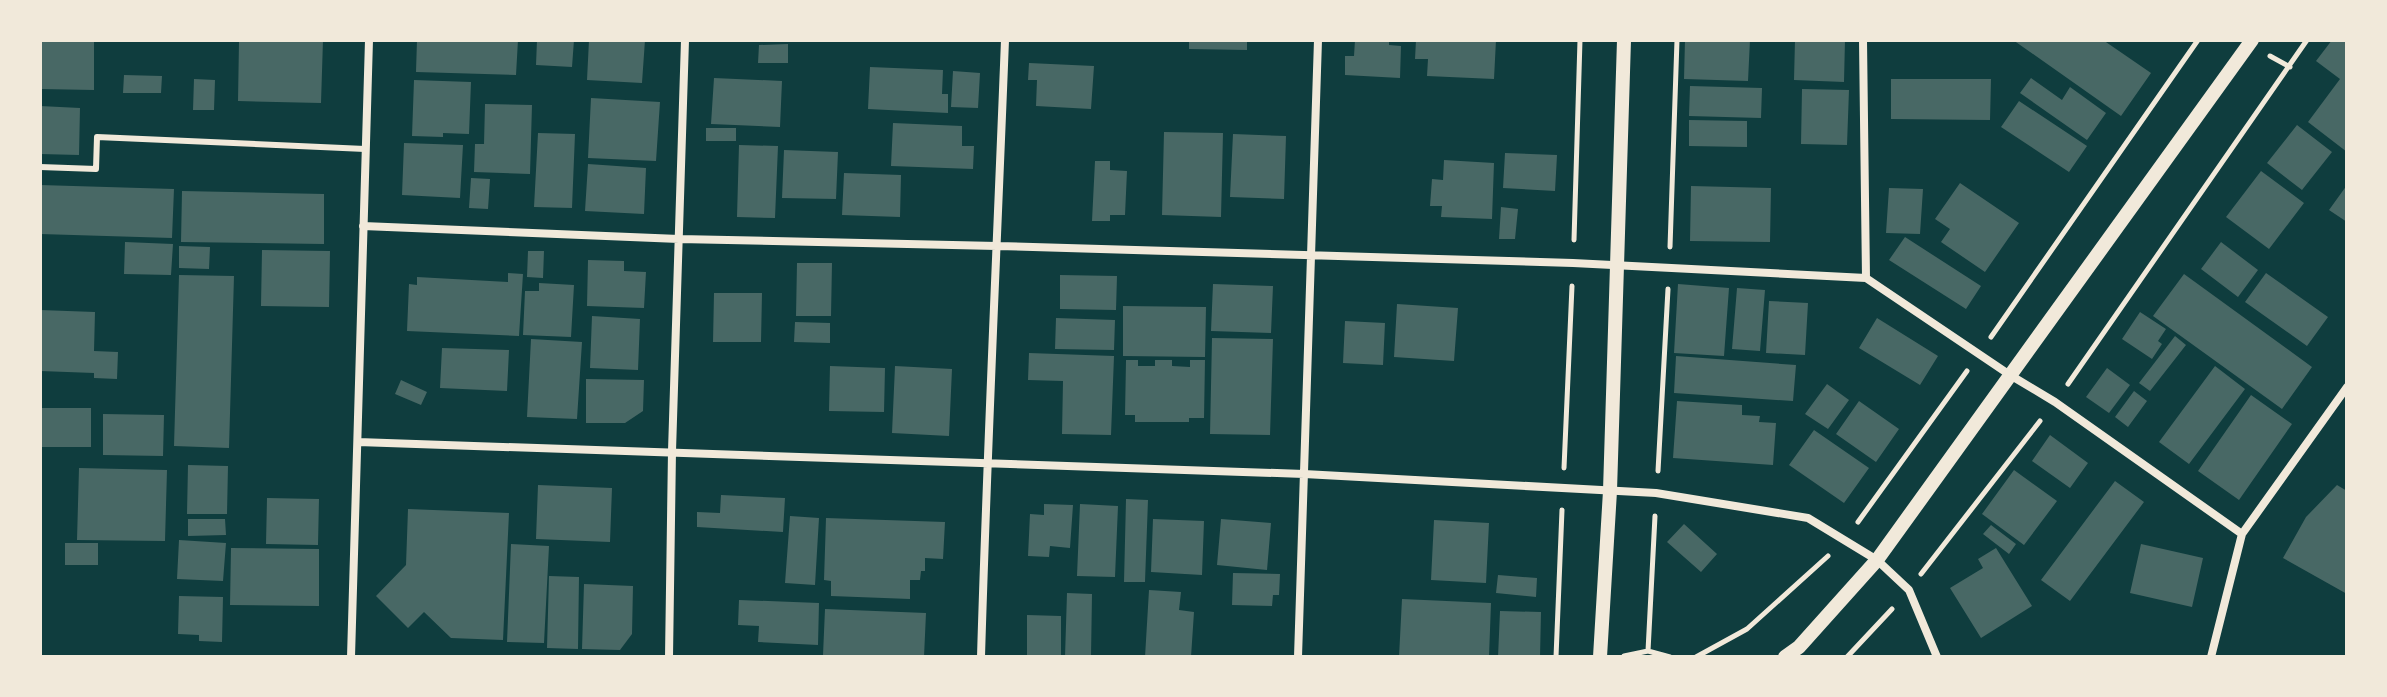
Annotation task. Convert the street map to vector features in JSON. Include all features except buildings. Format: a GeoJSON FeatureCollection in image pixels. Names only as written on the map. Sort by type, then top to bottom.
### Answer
{"type":"FeatureCollection","features":[{"type":"Feature","properties":{"kind":"street"},"geometry":{"type":"LineString","coordinates":[[351,657],[369,40]]}},
{"type":"Feature","properties":{"kind":"street"},"geometry":{"type":"LineString","coordinates":[[669,657],[685,40]]}},
{"type":"Feature","properties":{"kind":"street"},"geometry":{"type":"LineString","coordinates":[[981,657],[986,464],[1005,40]]}},
{"type":"Feature","properties":{"kind":"street"},"geometry":{"type":"LineString","coordinates":[[1298,657],[1318,40]]}},
{"type":"Feature","properties":{"kind":"street"},"geometry":{"type":"LineString","coordinates":[[1600,657],[1610,491],[1624,40]]}},
{"type":"Feature","properties":{"kind":"street"},"geometry":{"type":"LineString","coordinates":[[1863,40],[1866,278]]}},
{"type":"Feature","properties":{"kind":"street"},"geometry":{"type":"LineString","coordinates":[[1785,657],[1799,647],[1877,560],[2252,40]]}},
{"type":"Feature","properties":{"kind":"street"},"geometry":{"type":"LineString","coordinates":[[363,226],[679,239],[1670,266],[1866,278],[2055,402],[2242,534]]}},
{"type":"Feature","properties":{"kind":"street"},"geometry":{"type":"LineString","coordinates":[[2211,657],[2242,534],[2347,387]]}},
{"type":"Feature","properties":{"kind":"street"},"geometry":{"type":"LineString","coordinates":[[358,442],[1304,474],[1656,493],[1808,518],[1877,560],[1909,590],[1937,657]]}},
{"type":"Feature","properties":{"kind":"lane"},"geometry":{"type":"LineString","coordinates":[[40,167],[96,169],[97,137],[365,149]]}},
{"type":"Feature","properties":{"kind":"path"},"geometry":{"type":"LineString","coordinates":[[1556,657],[1580,40]]}},
{"type":"Feature","properties":{"kind":"path"},"geometry":{"type":"LineString","coordinates":[[1648,651],[1670,266],[1677,40]]}},
{"type":"Feature","properties":{"kind":"path"},"geometry":{"type":"LineString","coordinates":[[1847,657],[1909,590],[2055,402],[2307,40]]}},
{"type":"Feature","properties":{"kind":"path"},"geometry":{"type":"LineString","coordinates":[[1619,657],[1648,651],[1670,657]]}}]}
